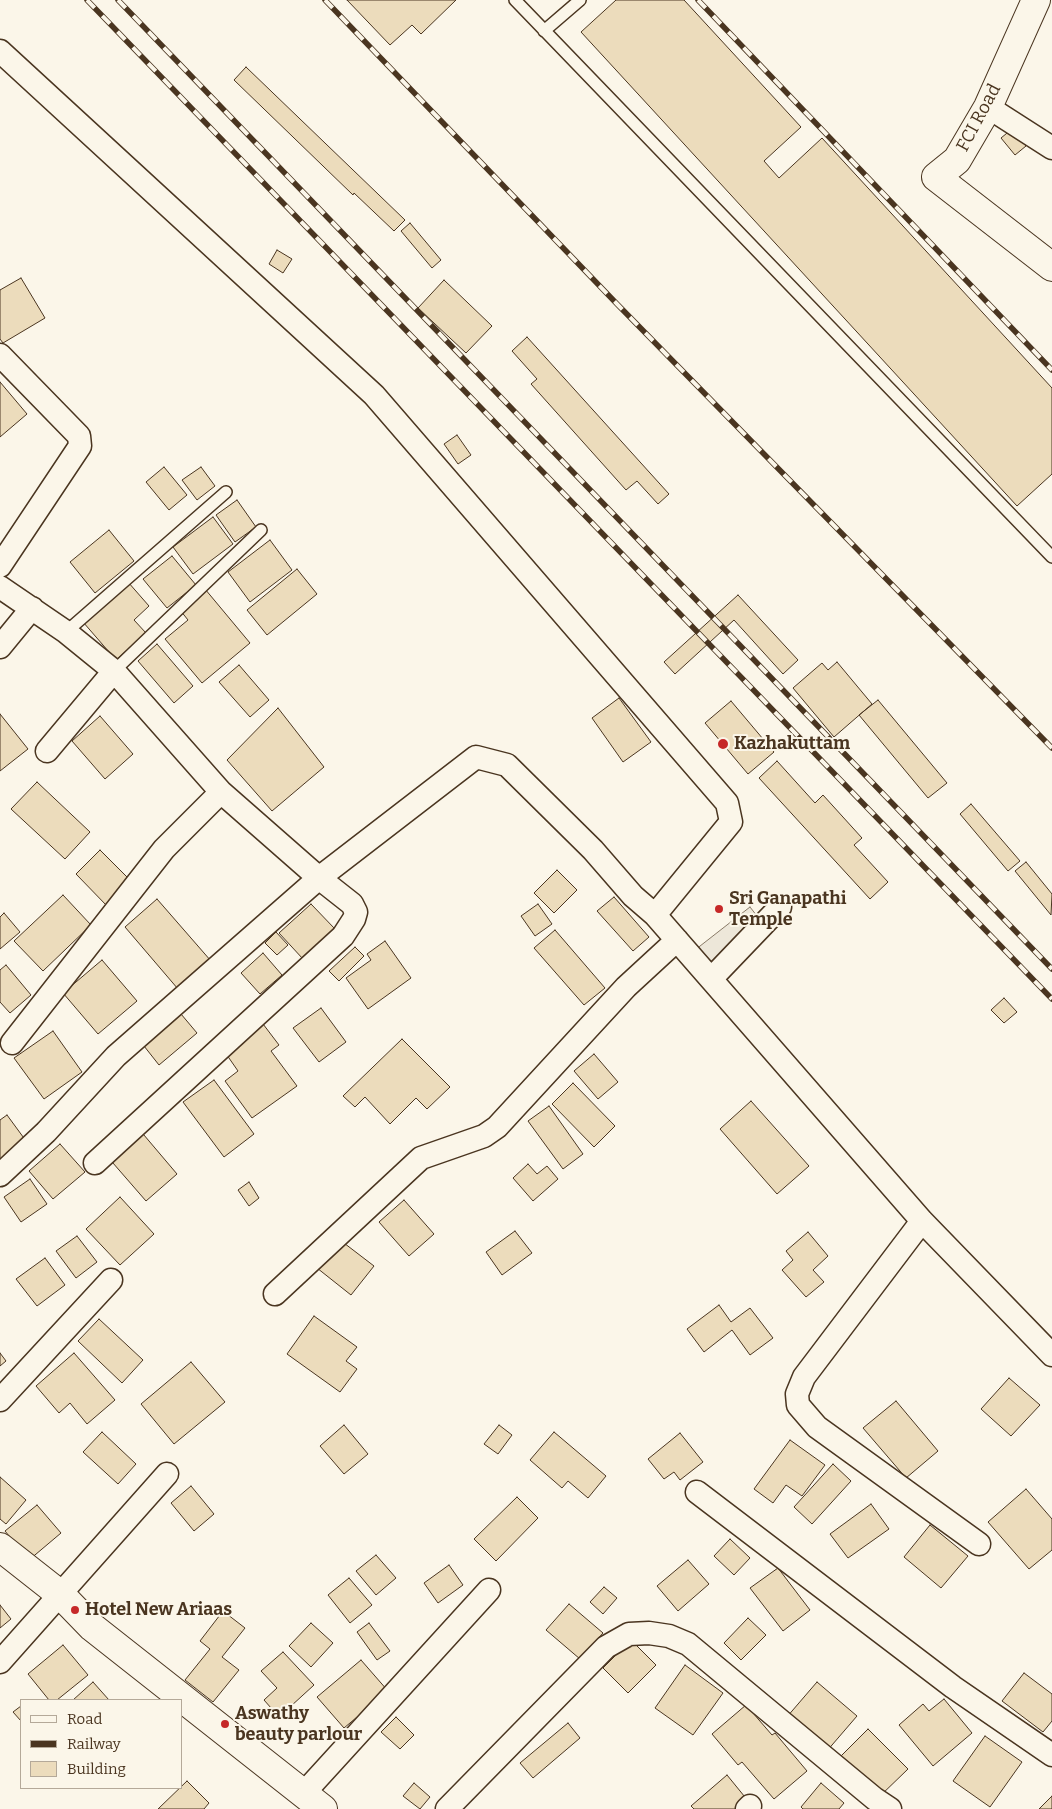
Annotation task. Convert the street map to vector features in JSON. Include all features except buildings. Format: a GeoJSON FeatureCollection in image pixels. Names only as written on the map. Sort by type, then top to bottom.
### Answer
{"type":"FeatureCollection","features":[{"type":"Feature","properties":{"kind":"main road","name":"FCI Road"},"geometry":{"type":"LineString","coordinates":[[1036,0],[988,107],[957,160],[936,177],[1052,267]]}},
{"type":"Feature","properties":{"kind":"main road"},"geometry":{"type":"LineString","coordinates":[[0,1547],[61,1595],[92,1627],[313,1802]]}},
{"type":"Feature","properties":{"kind":"street"},"geometry":{"type":"LineString","coordinates":[[0,51],[374,395],[727,804],[731,822],[655,915]]}},
{"type":"Feature","properties":{"kind":"street"},"geometry":{"type":"LineString","coordinates":[[988,107],[1052,148]]}},
{"type":"Feature","properties":{"kind":"street"},"geometry":{"type":"LineString","coordinates":[[0,355],[79,436],[80,446],[0,566]]}},
{"type":"Feature","properties":{"kind":"street"},"geometry":{"type":"LineString","coordinates":[[0,587],[66,632],[114,671],[220,792],[319,878],[352,904],[356,912],[351,927],[95,1163]]}},
{"type":"Feature","properties":{"kind":"street"},"geometry":{"type":"LineString","coordinates":[[0,646],[32,608]]}},
{"type":"Feature","properties":{"kind":"street"},"geometry":{"type":"LineString","coordinates":[[47,751],[114,671]]}},
{"type":"Feature","properties":{"kind":"street"},"geometry":{"type":"LineString","coordinates":[[0,1176],[46,1132],[116,1056],[319,878],[476,757],[507,765],[593,850],[633,896],[655,915],[712,978],[922,1220],[1052,1355]]}},
{"type":"Feature","properties":{"kind":"street"},"geometry":{"type":"LineString","coordinates":[[12,1043],[164,849],[220,792]]}},
{"type":"Feature","properties":{"kind":"street"},"geometry":{"type":"LineString","coordinates":[[712,978],[780,907]]}},
{"type":"Feature","properties":{"kind":"street"},"geometry":{"type":"LineString","coordinates":[[275,1294],[421,1158],[484,1136],[497,1127],[626,987],[677,940]]}},
{"type":"Feature","properties":{"kind":"street"},"geometry":{"type":"LineString","coordinates":[[922,1220],[804,1377],[797,1394],[798,1405],[817,1427],[979,1544]]}},
{"type":"Feature","properties":{"kind":"street"},"geometry":{"type":"LineString","coordinates":[[0,1400],[111,1280]]}},
{"type":"Feature","properties":{"kind":"street"},"geometry":{"type":"LineString","coordinates":[[0,1662],[167,1474]]}},
{"type":"Feature","properties":{"kind":"street"},"geometry":{"type":"LineString","coordinates":[[697,1492],[953,1687],[1052,1755]]}},
{"type":"Feature","properties":{"kind":"street"},"geometry":{"type":"LineString","coordinates":[[313,1802],[489,1590]]}},
{"type":"Feature","properties":{"kind":"street"},"geometry":{"type":"LineString","coordinates":[[446,1809],[606,1647],[629,1634],[649,1633],[669,1636],[688,1644],[859,1786],[890,1809]]}},
{"type":"Feature","properties":{"kind":"lane"},"geometry":{"type":"LineString","coordinates":[[515,0],[1052,557]]}},
{"type":"Feature","properties":{"kind":"lane"},"geometry":{"type":"LineString","coordinates":[[544,31],[580,0]]}},
{"type":"Feature","properties":{"kind":"lane"},"geometry":{"type":"LineString","coordinates":[[66,632],[226,492]]}},
{"type":"Feature","properties":{"kind":"lane"},"geometry":{"type":"LineString","coordinates":[[114,671],[261,530]]}},
{"type":"Feature","properties":{"kind":"shaded area"},"geometry":{"type":"Polygon","coordinates":[[[750,907],[768,930],[704,980],[686,957],[750,907]]]}},
{"type":"Feature","properties":{"kind":"railway"},"geometry":{"type":"LineString","coordinates":[[87,0],[1052,999]]}},
{"type":"Feature","properties":{"kind":"railway"},"geometry":{"type":"LineString","coordinates":[[118,0],[1052,969]]}},
{"type":"Feature","properties":{"kind":"railway"},"geometry":{"type":"LineString","coordinates":[[325,0],[617,304],[1052,748]]}},
{"type":"Feature","properties":{"kind":"railway"},"geometry":{"type":"LineString","coordinates":[[698,0],[1052,370]]}},
{"type":"Feature","properties":{"kind":"place","name":"Kazhakuttam"},"geometry":{"type":"Point","coordinates":[723,744]}},
{"type":"Feature","properties":{"kind":"place","name":"Sri Ganapathi Temple"},"geometry":{"type":"Point","coordinates":[719,909]}},
{"type":"Feature","properties":{"kind":"place","name":"Hotel New Ariaas"},"geometry":{"type":"Point","coordinates":[75,1610]}},
{"type":"Feature","properties":{"kind":"place","name":"Aswathy beauty parlour"},"geometry":{"type":"Point","coordinates":[225,1724]}}]}
